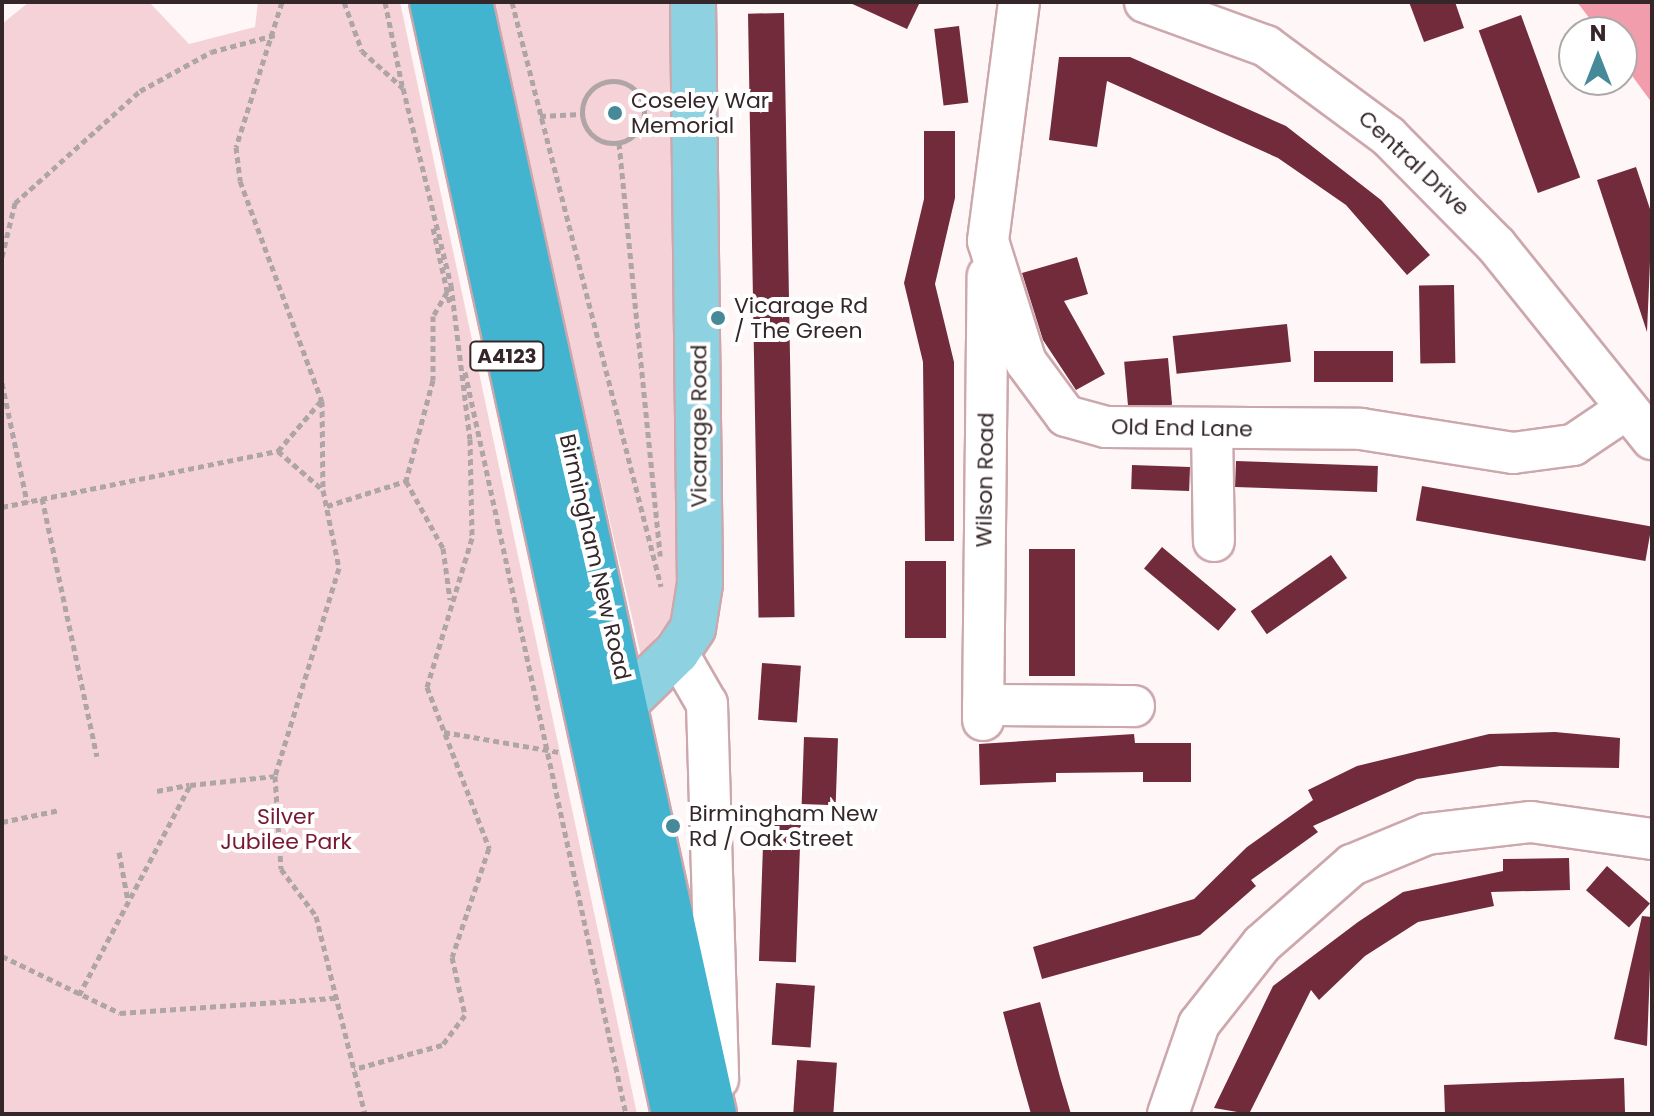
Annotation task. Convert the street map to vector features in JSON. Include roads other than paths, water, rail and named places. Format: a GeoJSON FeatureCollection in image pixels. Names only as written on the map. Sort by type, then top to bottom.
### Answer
{"type":"FeatureCollection","features":[{"type":"Feature","properties":{"kind":"highway","name":"Birmingham New Road"},"geometry":{"type":"LineString","coordinates":[[432,2],[674,1114]]}},
{"type":"Feature","properties":{"kind":"highway","name":"Birmingham New Road"},"geometry":{"type":"LineString","coordinates":[[470,2],[629,699],[716,1114]]}},
{"type":"Feature","properties":{"kind":"main road","name":"Vicarage Road"},"geometry":{"type":"LineString","coordinates":[[629,699],[677,652],[693,628],[700,584],[693,2]]}},
{"type":"Feature","properties":{"kind":"main road"},"geometry":{"type":"LineString","coordinates":[[585,709],[629,699]]}},
{"type":"Feature","properties":{"kind":"street","name":"Old End Lane"},"geometry":{"type":"LineString","coordinates":[[1019,2],[988,241],[1026,362],[1066,416],[1106,427],[1361,429],[1542,452],[1573,445],[1625,410]]}},
{"type":"Feature","properties":{"kind":"street","name":"Central Drive"},"geometry":{"type":"LineString","coordinates":[[1145,2],[1266,46],[1388,136],[1496,245],[1625,410],[1652,439]]}},
{"type":"Feature","properties":{"kind":"street","name":"Wilson Road"},"geometry":{"type":"LineString","coordinates":[[988,241],[983,712],[1134,706]]}},
{"type":"Feature","properties":{"kind":"street"},"geometry":{"type":"LineString","coordinates":[[1212,430],[1214,541]]}},
{"type":"Feature","properties":{"kind":"street"},"geometry":{"type":"LineString","coordinates":[[677,652],[707,704],[716,1114]]}},
{"type":"Feature","properties":{"kind":"street"},"geometry":{"type":"LineString","coordinates":[[1168,1114],[1199,1024],[1262,944],[1352,865],[1427,834],[1531,822],[1652,839]]}},
{"type":"Feature","properties":{"kind":"place","name":"Coseley War Memorial"},"geometry":{"type":"Point","coordinates":[615,113]}},
{"type":"Feature","properties":{"kind":"place","name":"Vicarage Rd / The Green"},"geometry":{"type":"Point","coordinates":[718,318]}},
{"type":"Feature","properties":{"kind":"place","name":"Birmingham New Rd / Oak Street"},"geometry":{"type":"Point","coordinates":[673,826]}},
{"type":"Feature","properties":{"kind":"park label","name":"Silver Jubilee Park"},"geometry":{"type":"Point","coordinates":[286,828]}}]}
